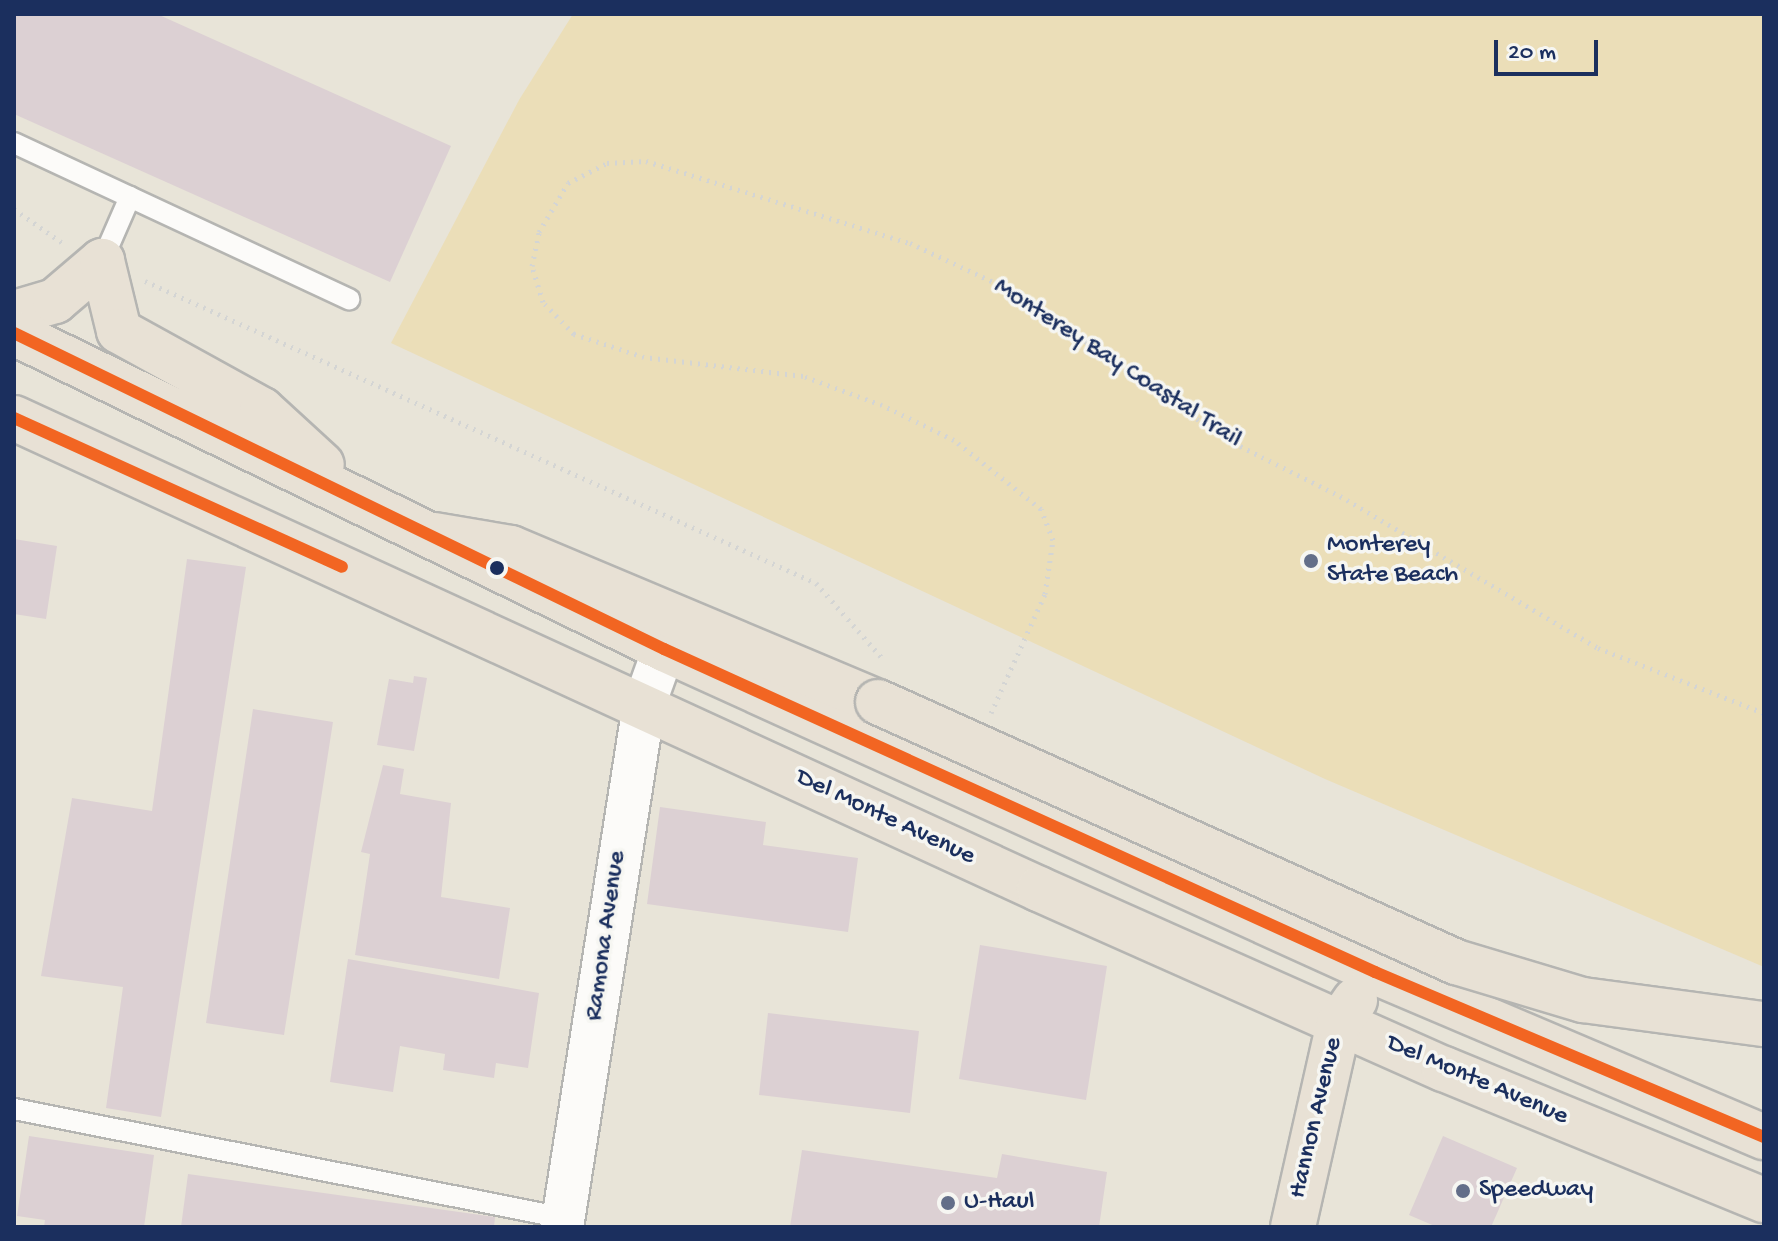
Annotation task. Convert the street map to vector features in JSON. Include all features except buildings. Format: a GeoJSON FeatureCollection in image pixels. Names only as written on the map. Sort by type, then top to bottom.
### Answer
{"type":"FeatureCollection","features":[{"type":"Feature","properties":{"kind":"main road"},"geometry":{"type":"LineString","coordinates":[[14,313],[55,301],[102,261],[119,331],[262,410],[354,495]]}},
{"type":"Feature","properties":{"kind":"main road"},"geometry":{"type":"LineString","coordinates":[[14,333],[354,495],[664,649],[1375,972],[1764,1137]]}},
{"type":"Feature","properties":{"kind":"main road"},"geometry":{"type":"LineString","coordinates":[[14,360],[86,368]]}},
{"type":"Feature","properties":{"kind":"main road","name":"Del Monte Avenue"},"geometry":{"type":"LineString","coordinates":[[14,418],[1339,1023],[1764,1200]]}},
{"type":"Feature","properties":{"kind":"main road"},"geometry":{"type":"LineString","coordinates":[[434,535],[526,554],[884,683],[1456,962],[1583,1000],[1764,1024]]}},
{"type":"Feature","properties":{"kind":"main road","name":"Hannon Avenue"},"geometry":{"type":"LineString","coordinates":[[1293,1227],[1339,1023],[1375,972]]}},
{"type":"Feature","properties":{"kind":"street","name":"Ramona Avenue"},"geometry":{"type":"LineString","coordinates":[[563,1222],[644,705],[664,649]]}},
{"type":"Feature","properties":{"kind":"lane"},"geometry":{"type":"LineString","coordinates":[[14,143],[349,299]]}},
{"type":"Feature","properties":{"kind":"lane"},"geometry":{"type":"LineString","coordinates":[[102,261],[130,197]]}},
{"type":"Feature","properties":{"kind":"lane"},"geometry":{"type":"LineString","coordinates":[[14,1109],[563,1222]]}},
{"type":"Feature","properties":{"kind":"path","name":"Monterey Bay Coastal Trail"},"geometry":{"type":"LineString","coordinates":[[978,708],[991,714],[1045,594],[1053,540],[1041,509],[954,440],[882,405],[803,376],[644,357],[574,334],[543,302],[532,266],[539,232],[568,183],[607,163],[646,161],[910,243],[1013,291],[1226,439],[1340,496],[1598,648],[1764,713]]}},
{"type":"Feature","properties":{"kind":"path"},"geometry":{"type":"LineString","coordinates":[[14,209],[34,230],[816,583],[884,683]]}},
{"type":"Feature","properties":{"kind":"sand","name":"Monterey State Beach"},"geometry":{"type":"Polygon","coordinates":[[[573,14],[1764,14],[1764,967],[1325,779],[391,343],[519,100],[573,14]]]}},
{"type":"Feature","properties":{"kind":"transit line"},"geometry":{"type":"LineString","coordinates":[[14,333],[664,649],[1375,972],[1764,1137]]}},
{"type":"Feature","properties":{"kind":"transit line"},"geometry":{"type":"LineString","coordinates":[[14,418],[342,567]]}},
{"type":"Feature","properties":{"kind":"place","name":"Monterey State Beach"},"geometry":{"type":"Point","coordinates":[1311,561]}},
{"type":"Feature","properties":{"kind":"place","name":"Speedway"},"geometry":{"type":"Point","coordinates":[1463,1191]}},
{"type":"Feature","properties":{"kind":"place","name":"U-Haul"},"geometry":{"type":"Point","coordinates":[948,1203]}}]}
